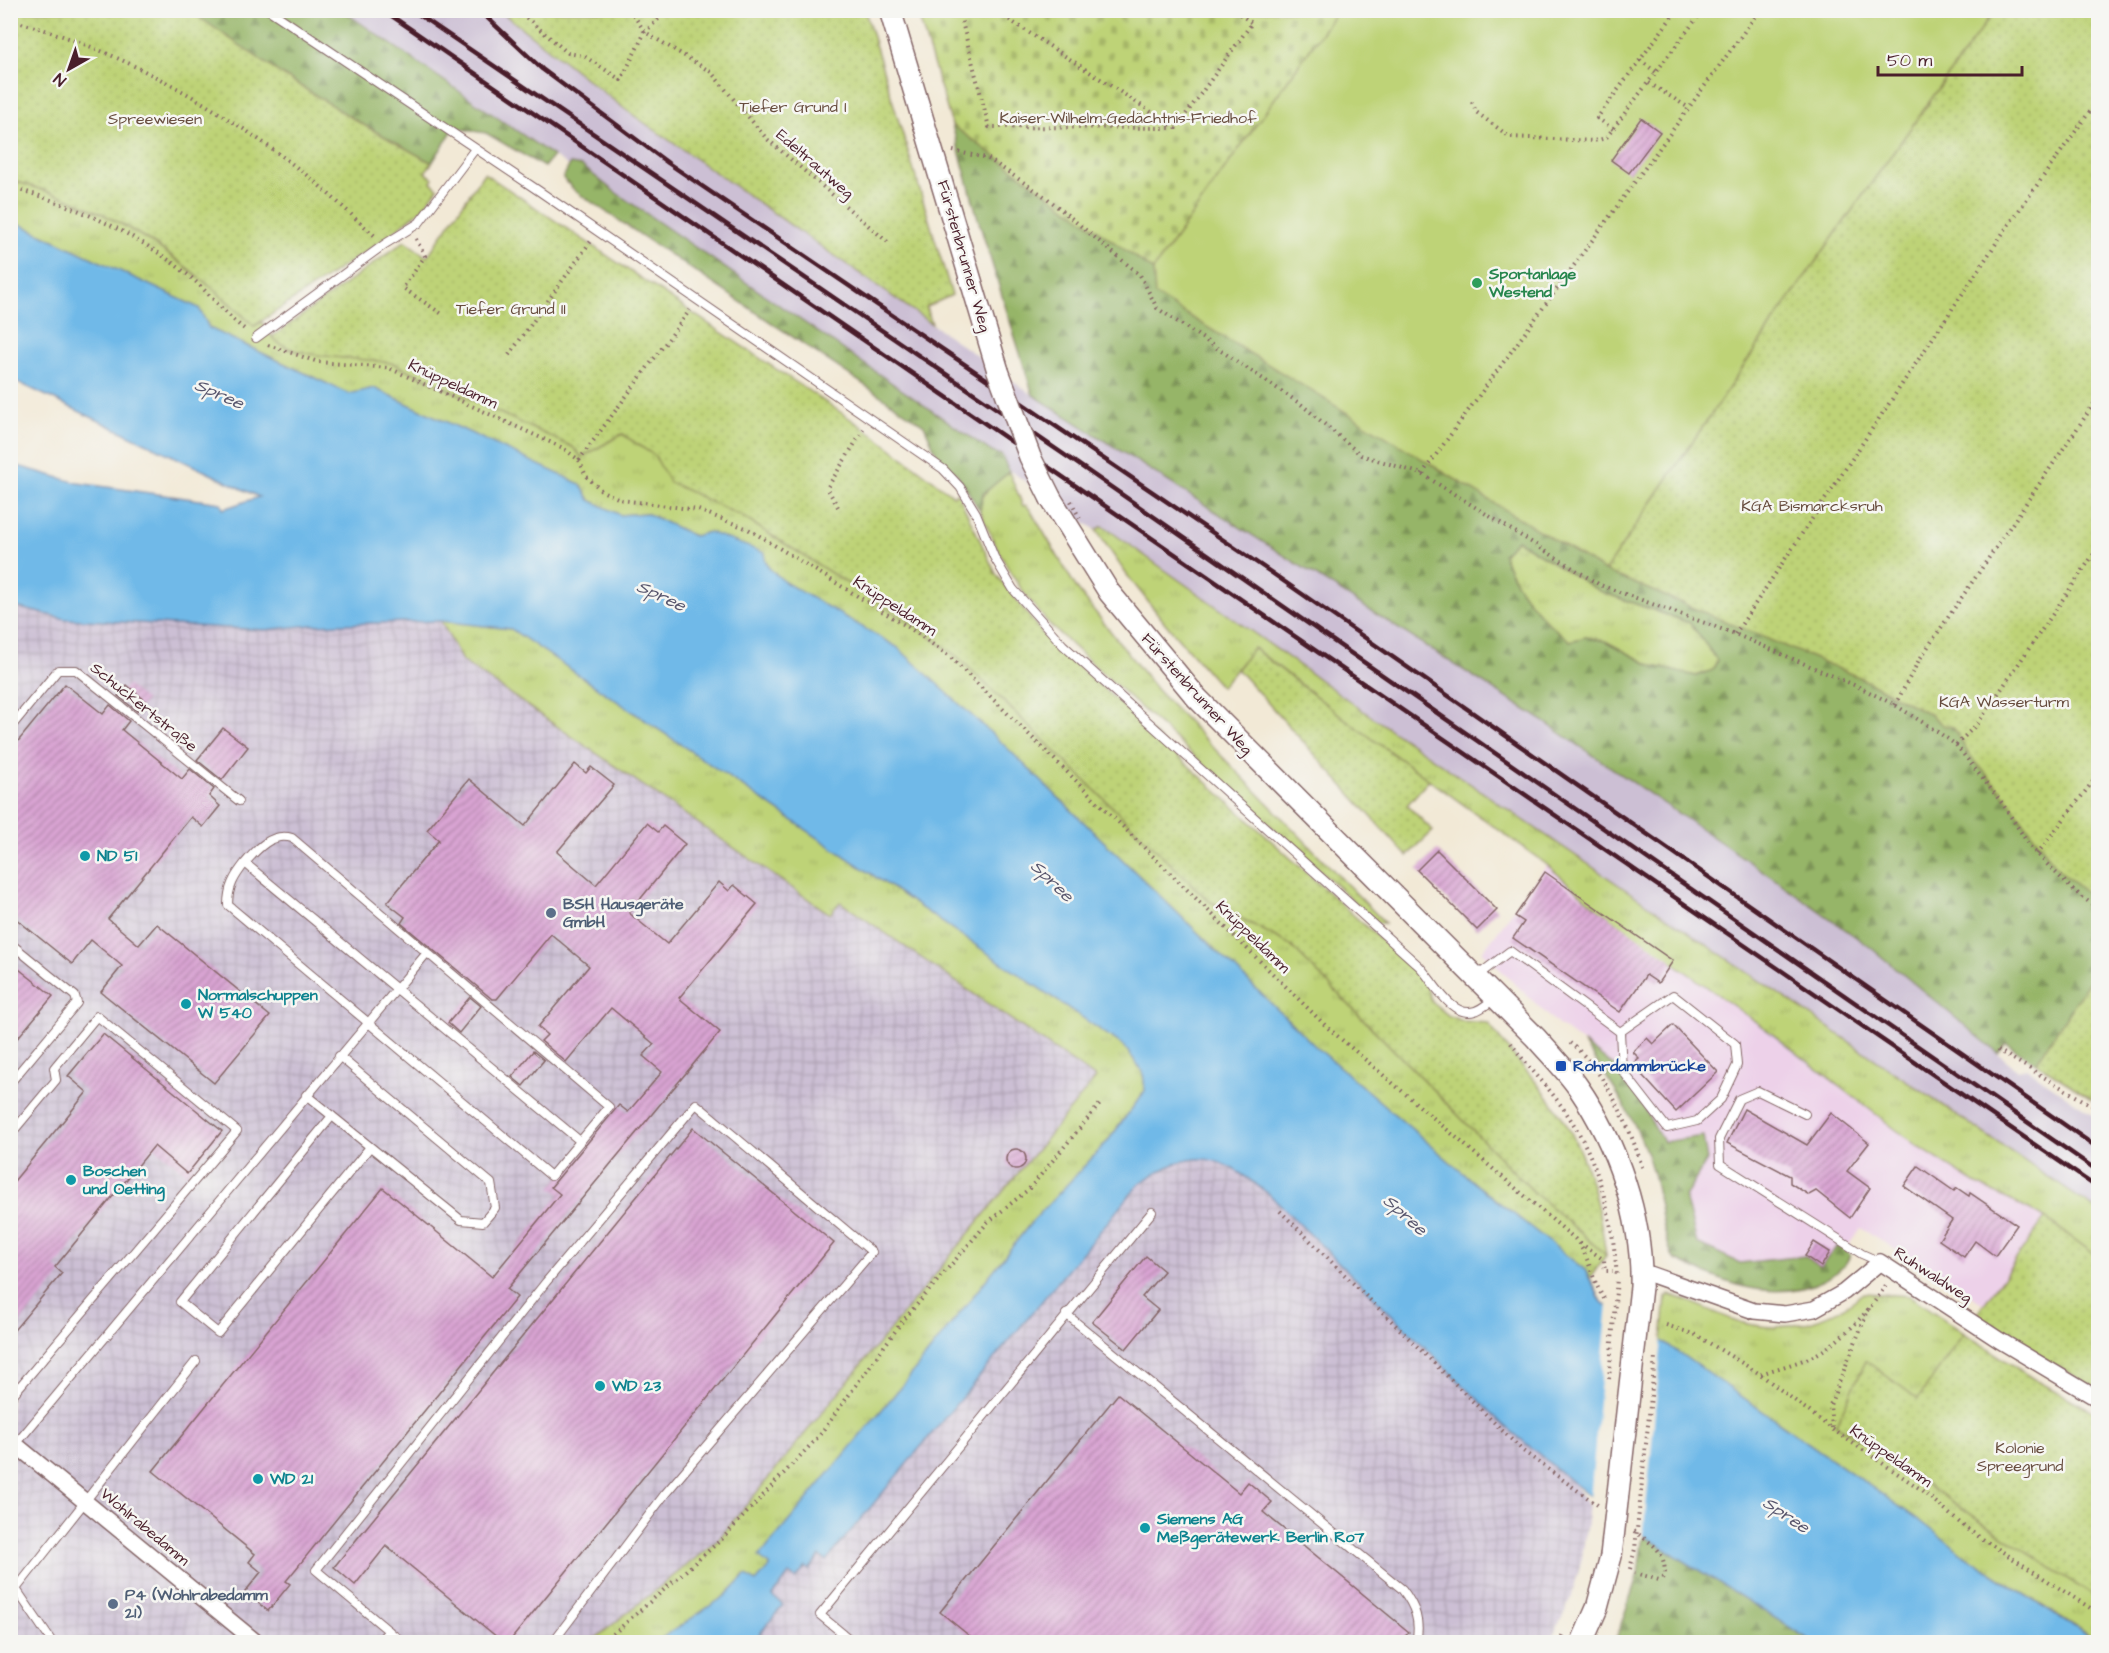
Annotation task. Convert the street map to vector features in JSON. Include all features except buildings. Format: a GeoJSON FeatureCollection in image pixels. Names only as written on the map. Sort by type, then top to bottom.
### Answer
{"type":"FeatureCollection","features":[{"type":"Feature","properties":{"kind":"main road","name":"Fürstenbrunner Weg"},"geometry":{"type":"LineString","coordinates":[[890,10],[998,372],[1030,457],[1051,500],[1109,592],[1169,667],[1254,757],[1496,998],[1566,1073],[1603,1130],[1616,1157],[1633,1217],[1641,1279]]}},
{"type":"Feature","properties":{"kind":"main road"},"geometry":{"type":"LineString","coordinates":[[1582,1642],[1597,1608],[1611,1556],[1641,1279]]}},
{"type":"Feature","properties":{"kind":"street","name":"Ruhwaldweg"},"geometry":{"type":"LineString","coordinates":[[1641,1279],[1754,1311],[1785,1314],[1814,1309],[1844,1292],[1880,1262],[2009,1346],[2098,1398]]}},
{"type":"Feature","properties":{"kind":"street","name":"Wohlrabedamm"},"geometry":{"type":"LineString","coordinates":[[13,1442],[256,1642]]}},
{"type":"Feature","properties":{"kind":"lane"},"geometry":{"type":"LineString","coordinates":[[269,10],[598,231],[943,468],[960,488],[976,513],[994,557],[1013,589],[1062,645],[1419,966],[1449,1002],[1466,1011],[1475,1011],[1496,998]]}},
{"type":"Feature","properties":{"kind":"lane"},"geometry":{"type":"LineString","coordinates":[[256,338],[385,244],[418,223],[475,149]]}},
{"type":"Feature","properties":{"kind":"lane","name":"Schuckertstraße"},"geometry":{"type":"LineString","coordinates":[[10,728],[58,669],[76,670],[239,801]]}},
{"type":"Feature","properties":{"kind":"lane"},"geometry":{"type":"LineString","coordinates":[[283,835],[292,838],[609,1107],[551,1176],[228,905],[228,891],[233,879],[245,863],[260,844],[283,835]]}},
{"type":"Feature","properties":{"kind":"lane"},"geometry":{"type":"LineString","coordinates":[[245,863],[580,1141]]}},
{"type":"Feature","properties":{"kind":"lane"},"geometry":{"type":"LineString","coordinates":[[10,943],[75,996],[77,1003],[10,1083]]}},
{"type":"Feature","properties":{"kind":"lane"},"geometry":{"type":"LineString","coordinates":[[1475,977],[1510,951],[1620,1032]]}},
{"type":"Feature","properties":{"kind":"lane"},"geometry":{"type":"LineString","coordinates":[[13,1442],[426,954]]}},
{"type":"Feature","properties":{"kind":"lane"},"geometry":{"type":"LineString","coordinates":[[1673,995],[1735,1044],[1737,1065],[1721,1099],[1697,1122],[1667,1128],[1622,1070],[1620,1032],[1673,995]]}},
{"type":"Feature","properties":{"kind":"lane"},"geometry":{"type":"LineString","coordinates":[[10,1135],[56,1080],[54,1068],[97,1016],[237,1131],[10,1398]]}},
{"type":"Feature","properties":{"kind":"lane"},"geometry":{"type":"LineString","coordinates":[[306,1095],[461,1220],[483,1222],[495,1208],[491,1183],[339,1056]]}},
{"type":"Feature","properties":{"kind":"lane"},"geometry":{"type":"LineString","coordinates":[[1805,1114],[1758,1091],[1739,1099],[1719,1139],[1720,1164],[1862,1254],[1880,1262]]}},
{"type":"Feature","properties":{"kind":"lane"},"geometry":{"type":"LineString","coordinates":[[402,1642],[316,1570],[546,1282],[696,1104],[873,1252],[665,1494],[553,1642]]}},
{"type":"Feature","properties":{"kind":"lane"},"geometry":{"type":"LineString","coordinates":[[332,1116],[180,1302],[218,1333],[370,1147]]}},
{"type":"Feature","properties":{"kind":"lane"},"geometry":{"type":"LineString","coordinates":[[853,1642],[820,1615],[1152,1212]]}},
{"type":"Feature","properties":{"kind":"lane"},"geometry":{"type":"LineString","coordinates":[[1066,1314],[1402,1589],[1417,1615],[1419,1631],[1416,1642]]}},
{"type":"Feature","properties":{"kind":"lane"},"geometry":{"type":"LineString","coordinates":[[52,1642],[13,1588],[86,1501],[196,1361]]}},
{"type":"Feature","properties":{"kind":"lane"},"geometry":{"type":"LineString","coordinates":[[378,1642],[389,1631]]}},
{"type":"Feature","properties":{"kind":"path"},"geometry":{"type":"LineString","coordinates":[[517,10],[568,53],[584,56],[621,80],[645,32],[668,10]]}},
{"type":"Feature","properties":{"kind":"path"},"geometry":{"type":"LineString","coordinates":[[630,10],[645,32]]}},
{"type":"Feature","properties":{"kind":"path"},"geometry":{"type":"LineString","coordinates":[[958,10],[989,127],[1176,128]]}},
{"type":"Feature","properties":{"kind":"path"},"geometry":{"type":"LineString","coordinates":[[994,10],[1176,128]]}},
{"type":"Feature","properties":{"kind":"path"},"geometry":{"type":"LineString","coordinates":[[1176,128],[1252,23],[1234,10]]}},
{"type":"Feature","properties":{"kind":"path"},"geometry":{"type":"LineString","coordinates":[[1613,129],[1597,118],[1677,10]]}},
{"type":"Feature","properties":{"kind":"path"},"geometry":{"type":"LineString","coordinates":[[1694,10],[1700,15]]}},
{"type":"Feature","properties":{"kind":"path"},"geometry":{"type":"LineString","coordinates":[[1472,102],[1476,112],[1510,137],[1594,141],[1606,138],[1703,10]]}},
{"type":"Feature","properties":{"kind":"path"},"geometry":{"type":"LineString","coordinates":[[1422,474],[1760,10]]}},
{"type":"Feature","properties":{"kind":"path"},"geometry":{"type":"LineString","coordinates":[[10,20],[71,39],[175,86],[239,125],[297,168],[385,244]]}},
{"type":"Feature","properties":{"kind":"path","name":"Edeltrautweg"},"geometry":{"type":"LineString","coordinates":[[645,32],[711,72],[766,138],[890,244]]}},
{"type":"Feature","properties":{"kind":"path"},"geometry":{"type":"LineString","coordinates":[[1640,60],[1657,73]]}},
{"type":"Feature","properties":{"kind":"path"},"geometry":{"type":"LineString","coordinates":[[1649,83],[1689,108]]}},
{"type":"Feature","properties":{"kind":"path"},"geometry":{"type":"LineString","coordinates":[[1735,634],[2007,227],[2098,100]]}},
{"type":"Feature","properties":{"kind":"path"},"geometry":{"type":"LineString","coordinates":[[932,147],[987,158],[1047,198],[1140,275],[1157,308],[1302,405],[1361,455],[1422,474],[1600,585],[1735,634],[1895,705],[1956,745],[2002,802],[2037,854],[2071,888],[2098,909]]}},
{"type":"Feature","properties":{"kind":"path","name":"Knüppeldamm"},"geometry":{"type":"LineString","coordinates":[[10,187],[76,208],[112,225],[151,248],[188,274],[238,325],[279,350],[318,362],[389,368],[563,448],[579,460],[586,476],[602,491],[622,500],[698,510],[748,529],[909,627],[949,656],[1327,1027],[1575,1239],[1587,1253],[1592,1279],[1606,1301]]}},
{"type":"Feature","properties":{"kind":"path"},"geometry":{"type":"LineString","coordinates":[[411,228],[425,256],[403,288],[442,314]]}},
{"type":"Feature","properties":{"kind":"path"},"geometry":{"type":"LineString","coordinates":[[509,355],[598,231]]}},
{"type":"Feature","properties":{"kind":"path"},"geometry":{"type":"LineString","coordinates":[[579,460],[698,299]]}},
{"type":"Feature","properties":{"kind":"path"},"geometry":{"type":"LineString","coordinates":[[1895,705],[1919,660],[2098,398]]}},
{"type":"Feature","properties":{"kind":"path"},"geometry":{"type":"LineString","coordinates":[[838,507],[829,494],[829,483],[870,419]]}},
{"type":"Feature","properties":{"kind":"path"},"geometry":{"type":"LineString","coordinates":[[1956,745],[1978,723],[2098,548]]}},
{"type":"Feature","properties":{"kind":"path"},"geometry":{"type":"LineString","coordinates":[[2037,854],[2098,775]]}},
{"type":"Feature","properties":{"kind":"path"},"geometry":{"type":"LineString","coordinates":[[1998,1050],[2098,1109]]}},
{"type":"Feature","properties":{"kind":"path"},"geometry":{"type":"LineString","coordinates":[[604,1642],[722,1539],[820,1435],[901,1323],[988,1222],[1029,1189],[1100,1104]]}},
{"type":"Feature","properties":{"kind":"path"},"geometry":{"type":"LineString","coordinates":[[1280,1211],[1314,1248],[1523,1451],[1607,1512]]}},
{"type":"Feature","properties":{"kind":"path"},"geometry":{"type":"LineString","coordinates":[[1575,1239],[1604,1260],[1605,1271],[1613,1271]]}},
{"type":"Feature","properties":{"kind":"path"},"geometry":{"type":"LineString","coordinates":[[1760,1374],[1812,1356],[1847,1329],[1870,1305],[1895,1271]]}},
{"type":"Feature","properties":{"kind":"path"},"geometry":{"type":"LineString","coordinates":[[1832,1429],[1830,1405],[1870,1305]]}},
{"type":"Feature","properties":{"kind":"path","name":"Knüppeldamm"},"geometry":{"type":"LineString","coordinates":[[1666,1325],[1696,1335],[1760,1374],[1832,1429],[1919,1488],[1967,1529],[2098,1613]]}},
{"type":"Feature","properties":{"kind":"path"},"geometry":{"type":"LineString","coordinates":[[1630,1569],[1635,1549],[1656,1352]]}},
{"type":"Feature","properties":{"kind":"path"},"geometry":{"type":"LineString","coordinates":[[1626,1526],[1663,1554],[1665,1562],[1665,1576],[1659,1580],[1635,1574]]}},
{"type":"Feature","properties":{"kind":"path"},"geometry":{"type":"LineString","coordinates":[[1559,1642],[1566,1628]]}},
{"type":"Feature","properties":{"kind":"shaded area"},"geometry":{"type":"Polygon","coordinates":[[[344,11],[500,11],[626,110],[1033,395],[1540,719],[1773,878],[1870,947],[2018,1070],[2026,1068],[2098,1118],[2098,1219],[2080,1243],[2045,1218],[1975,1183],[1917,1146],[1547,865],[1353,725],[1096,530],[344,11]]]}},
{"type":"Feature","properties":{"kind":"shaded area"},"geometry":{"type":"Polygon","coordinates":[[[11,606],[65,619],[265,630],[313,625],[441,621],[510,629],[1270,1195],[1504,1425],[1572,1482],[1589,1506],[1582,1558],[1571,1599],[1550,1642],[11,1642],[11,606]]]}},
{"type":"Feature","properties":{"kind":"shaded area"},"geometry":{"type":"Polygon","coordinates":[[[1547,865],[1598,909],[1770,1032],[1917,1146],[1975,1183],[2045,1218],[1984,1304],[1861,1228],[1842,1254],[1823,1268],[1740,1263],[1697,1243],[1685,1197],[1663,1142],[1643,1106],[1618,1069],[1556,1023],[1482,952],[1547,865]]]}},
{"type":"Feature","properties":{"kind":"green space","name":"Kaiser-Wilhelm-Gedächtnis-Friedhof"},"geometry":{"type":"Polygon","coordinates":[[[917,10],[1337,11],[1153,270],[952,125],[917,10]]]}},
{"type":"Feature","properties":{"kind":"green space","name":"Spreewiesen"},"geometry":{"type":"Polygon","coordinates":[[[11,11],[190,11],[281,74],[360,123],[432,163],[425,172],[433,178],[431,182],[438,188],[422,209],[386,238],[254,326],[194,273],[129,228],[72,200],[11,180],[11,11]]]}},
{"type":"Feature","properties":{"kind":"green space"},"geometry":{"type":"Polygon","coordinates":[[[190,11],[343,11],[553,156],[544,167],[486,133],[454,128],[432,163],[360,123],[281,74],[190,11]]]}},
{"type":"Feature","properties":{"kind":"green space","name":"Tiefer Grund I"},"geometry":{"type":"Polygon","coordinates":[[[500,11],[865,11],[952,295],[926,307],[932,324],[626,110],[500,11]]]}},
{"type":"Feature","properties":{"kind":"green space","name":"Sportanlage Westend"},"geometry":{"type":"Polygon","coordinates":[[[1337,11],[1994,11],[1792,295],[1605,571],[1155,295],[1153,270],[1337,11]]]}},
{"type":"Feature","properties":{"kind":"green space","name":"KGA Bismarcksruh"},"geometry":{"type":"Polygon","coordinates":[[[1994,11],[2098,11],[2098,903],[2058,869],[2006,797],[1968,753],[1953,727],[1943,725],[1931,715],[1861,678],[1605,571],[1792,295],[1994,11]]]}},
{"type":"Feature","properties":{"kind":"green space"},"geometry":{"type":"Polygon","coordinates":[[[952,125],[1153,270],[1156,295],[1605,571],[1861,678],[1931,715],[1943,725],[1953,727],[1968,753],[2006,797],[2058,869],[2098,903],[2098,968],[2036,1063],[2006,1043],[1998,1053],[1870,947],[1540,719],[1033,395],[979,222],[952,125]],[[1517,540],[1503,554],[1521,591],[1539,613],[1570,641],[1586,637],[1605,641],[1652,666],[1696,676],[1713,670],[1717,660],[1690,623],[1599,591],[1517,540]]]}},
{"type":"Feature","properties":{"kind":"green space"},"geometry":{"type":"Polygon","coordinates":[[[570,164],[582,166],[615,192],[992,452],[1002,455],[1009,472],[983,494],[980,511],[957,474],[939,459],[924,425],[575,191],[563,178],[570,164]]]}},
{"type":"Feature","properties":{"kind":"green space","name":"Tiefer Grund II"},"geometry":{"type":"Polygon","coordinates":[[[484,173],[867,430],[954,496],[957,492],[996,574],[1042,633],[1414,970],[1426,985],[1432,1002],[1449,1016],[1463,1021],[1488,1023],[1546,1095],[1573,1136],[1592,1186],[1606,1255],[1536,1194],[1289,944],[1209,901],[959,658],[914,625],[741,516],[669,482],[655,456],[622,434],[582,457],[573,447],[395,364],[311,354],[282,345],[272,337],[405,241],[427,257],[484,173]]]}},
{"type":"Feature","properties":{"kind":"green space"},"geometry":{"type":"Polygon","coordinates":[[[11,180],[72,200],[105,215],[151,242],[215,290],[254,326],[262,322],[274,339],[288,349],[326,356],[372,358],[395,364],[573,447],[582,457],[622,434],[655,456],[670,482],[741,516],[914,625],[959,658],[1209,901],[1289,944],[1536,1194],[1606,1255],[1590,1278],[1602,1302],[1585,1270],[1477,1185],[1314,1045],[1004,745],[897,647],[786,583],[769,568],[765,560],[694,536],[646,513],[620,515],[590,500],[580,484],[374,388],[349,394],[209,328],[199,308],[11,220],[11,180]]]}},
{"type":"Feature","properties":{"kind":"green space"},"geometry":{"type":"Polygon","coordinates":[[[1009,472],[1023,506],[1026,505],[1031,511],[1077,589],[1157,690],[1385,923],[1378,923],[1053,628],[1029,600],[995,544],[980,511],[980,504],[985,493],[1009,472]]]}},
{"type":"Feature","properties":{"kind":"green space"},"geometry":{"type":"Polygon","coordinates":[[[1103,526],[1372,717],[2098,1211],[2098,1257],[2045,1218],[1975,1183],[1917,1146],[1770,1032],[1598,909],[1546,864],[1353,725],[1254,648],[1221,687],[1127,575],[1096,530],[1103,526]]]}},
{"type":"Feature","properties":{"kind":"green space"},"geometry":{"type":"Polygon","coordinates":[[[1517,540],[1599,591],[1690,623],[1717,659],[1714,670],[1696,676],[1652,666],[1605,641],[1586,637],[1570,641],[1539,613],[1514,579],[1503,554],[1517,540]]]}},
{"type":"Feature","properties":{"kind":"green space"},"geometry":{"type":"Polygon","coordinates":[[[441,621],[511,629],[1124,1046],[1143,1072],[1145,1091],[1107,1142],[1030,1224],[915,1370],[760,1557],[770,1566],[756,1583],[745,1575],[725,1596],[656,1642],[591,1642],[717,1541],[1096,1078],[840,902],[830,914],[462,661],[441,621]]]}},
{"type":"Feature","properties":{"kind":"green space"},"geometry":{"type":"Polygon","coordinates":[[[1253,648],[1429,780],[1407,805],[1433,831],[1407,856],[1237,669],[1253,648]]]}},
{"type":"Feature","properties":{"kind":"green space"},"geometry":{"type":"Polygon","coordinates":[[[2098,968],[2098,1103],[2036,1063],[2098,968]]]}},
{"type":"Feature","properties":{"kind":"green space"},"geometry":{"type":"Polygon","coordinates":[[[1583,1043],[1618,1069],[1643,1106],[1663,1142],[1703,1136],[1707,1160],[1685,1197],[1697,1243],[1740,1263],[1805,1256],[1820,1267],[1839,1244],[1850,1255],[1843,1267],[1824,1280],[1805,1287],[1767,1290],[1748,1288],[1710,1276],[1674,1259],[1667,1241],[1653,1173],[1641,1138],[1614,1089],[1583,1043]]]}},
{"type":"Feature","properties":{"kind":"green space"},"geometry":{"type":"Polygon","coordinates":[[[2045,1218],[2098,1257],[2098,1389],[2051,1363],[1977,1314],[2045,1218]]]}},
{"type":"Feature","properties":{"kind":"green space"},"geometry":{"type":"Polygon","coordinates":[[[1864,1293],[1910,1296],[1964,1333],[1918,1400],[1836,1424],[2098,1599],[2098,1641],[1963,1554],[1923,1523],[1662,1341],[1666,1297],[1669,1295],[1734,1320],[1769,1327],[1802,1324],[1819,1319],[1835,1312],[1864,1293]]]}},
{"type":"Feature","properties":{"kind":"green space","name":"Kolonie Spreegrund"},"geometry":{"type":"Polygon","coordinates":[[[1964,1333],[2032,1378],[2098,1414],[2098,1599],[1836,1424],[1866,1361],[1918,1399],[1964,1333]]]}},
{"type":"Feature","properties":{"kind":"green space"},"geometry":{"type":"Polygon","coordinates":[[[1643,1535],[1813,1642],[1615,1642],[1638,1574],[1643,1535]]]}},
{"type":"Feature","properties":{"kind":"water","name":"Spree"},"geometry":{"type":"Polygon","coordinates":[[[11,220],[199,308],[209,328],[349,394],[374,388],[580,484],[590,500],[620,515],[646,513],[694,536],[709,532],[765,553],[765,560],[769,568],[786,583],[897,647],[1004,745],[1314,1045],[1477,1185],[1585,1270],[1602,1302],[1654,1341],[1662,1341],[1923,1523],[1963,1554],[2098,1642],[1813,1642],[1643,1535],[1572,1482],[1504,1425],[1270,1195],[1252,1181],[1221,1163],[1207,1159],[1193,1159],[1177,1163],[1140,1183],[826,1561],[820,1556],[809,1570],[806,1567],[796,1579],[789,1574],[773,1596],[783,1605],[753,1642],[656,1642],[725,1596],[746,1575],[756,1582],[770,1566],[759,1557],[915,1370],[1030,1224],[1107,1142],[1145,1091],[1143,1072],[1124,1046],[511,629],[441,621],[313,625],[265,630],[65,619],[11,606],[11,464],[78,483],[221,503],[223,509],[259,497],[11,379],[11,220]]]}},
{"type":"Feature","properties":{"kind":"pier"},"geometry":{"type":"Polygon","coordinates":[[[1608,1303],[1655,1338],[1662,1338],[1643,1539],[1590,1499],[1608,1303]]]}},
{"type":"Feature","properties":{"kind":"railway"},"geometry":{"type":"LineString","coordinates":[[383,10],[2098,1188]]}},
{"type":"Feature","properties":{"kind":"railway"},"geometry":{"type":"LineString","coordinates":[[412,10],[1072,460],[2098,1171]]}},
{"type":"Feature","properties":{"kind":"railway"},"geometry":{"type":"LineString","coordinates":[[479,10],[542,69],[668,163],[1272,573],[2098,1148]]}},
{"type":"Feature","properties":{"kind":"place","name":"Sportanlage Westend"},"geometry":{"type":"Point","coordinates":[1477,283]}},
{"type":"Feature","properties":{"kind":"place","name":"ND 51"},"geometry":{"type":"Point","coordinates":[85,856]}},
{"type":"Feature","properties":{"kind":"place","name":"BSH Hausgeräte GmbH"},"geometry":{"type":"Point","coordinates":[551,913]}},
{"type":"Feature","properties":{"kind":"place","name":"Normalschuppen W 540"},"geometry":{"type":"Point","coordinates":[186,1004]}},
{"type":"Feature","properties":{"kind":"place","name":"Rohrdammbrücke"},"geometry":{"type":"Point","coordinates":[1561,1066]}},
{"type":"Feature","properties":{"kind":"place","name":"Boschen und Oetting"},"geometry":{"type":"Point","coordinates":[71,1180]}},
{"type":"Feature","properties":{"kind":"place","name":"WD 23"},"geometry":{"type":"Point","coordinates":[600,1386]}},
{"type":"Feature","properties":{"kind":"place","name":"WD 21"},"geometry":{"type":"Point","coordinates":[258,1479]}},
{"type":"Feature","properties":{"kind":"place","name":"Siemens AG Meßgerätewerk Berlin Ro7"},"geometry":{"type":"Point","coordinates":[1145,1528]}},
{"type":"Feature","properties":{"kind":"place","name":"P4 (Wohlrabedamm 21)"},"geometry":{"type":"Point","coordinates":[113,1604]}},
{"type":"Feature","properties":{"kind":"park label","name":"KGA Wasserturm"},"geometry":{"type":"Point","coordinates":[2004,702]}}]}
